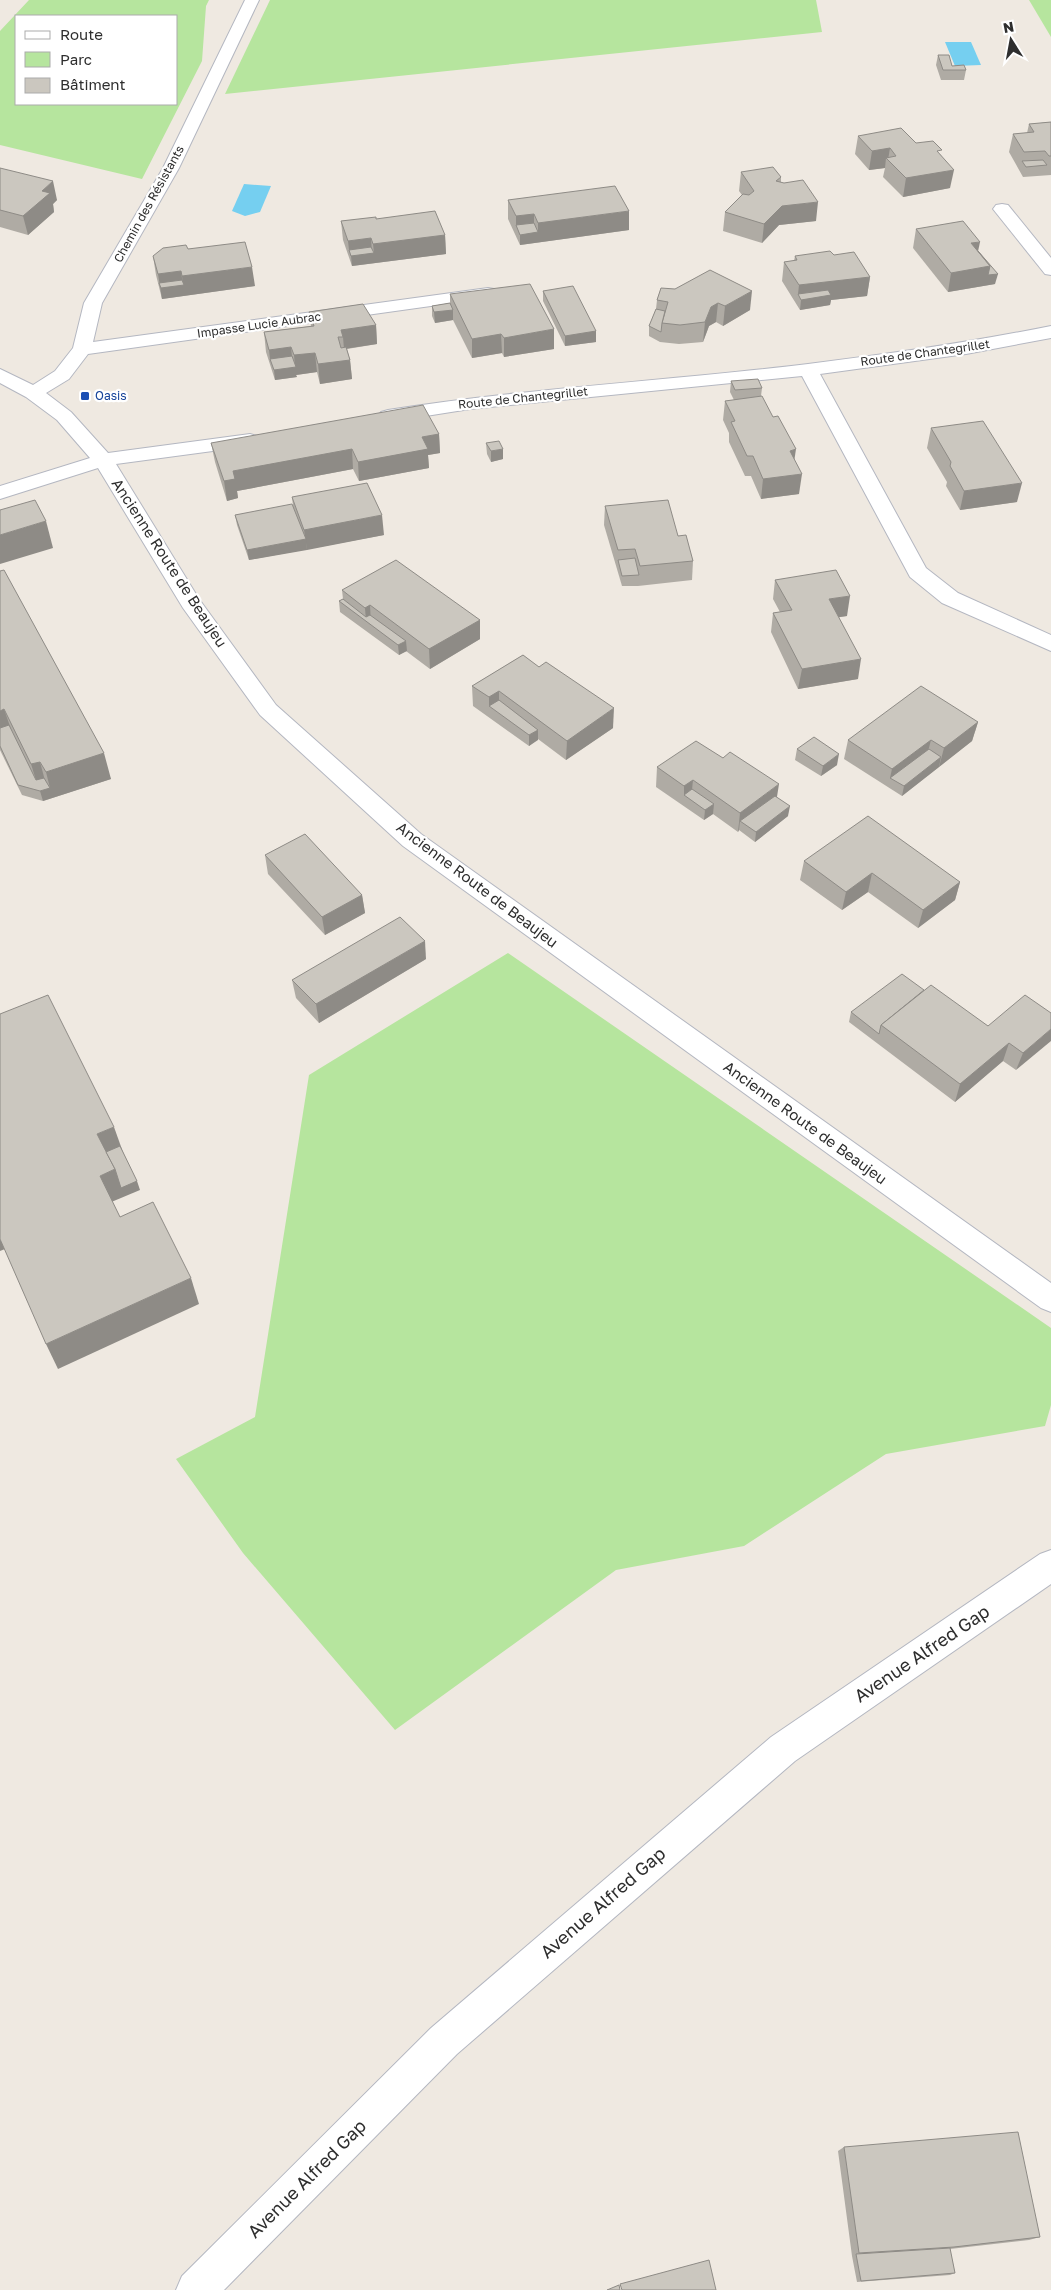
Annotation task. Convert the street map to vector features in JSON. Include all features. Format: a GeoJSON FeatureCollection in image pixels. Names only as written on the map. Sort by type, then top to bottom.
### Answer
{"type":"FeatureCollection","features":[{"type":"Feature","properties":{"kind":"street","name":"Chemin des Résistants"},"geometry":{"type":"LineString","coordinates":[[33,393],[62,375],[82,349],[93,303],[171,168],[252,0]]}},
{"type":"Feature","properties":{"kind":"street"},"geometry":{"type":"LineString","coordinates":[[1002,209],[1051,270]]}},
{"type":"Feature","properties":{"kind":"street","name":"Impasse Lucie Aubrac"},"geometry":{"type":"LineString","coordinates":[[82,349],[506,290]]}},
{"type":"Feature","properties":{"kind":"street","name":"Route de Chantegrillet"},"geometry":{"type":"LineString","coordinates":[[373,419],[470,403],[808,370],[966,348],[1051,332]]}},
{"type":"Feature","properties":{"kind":"street"},"geometry":{"type":"LineString","coordinates":[[808,370],[918,572],[950,598],[1051,644]]}},
{"type":"Feature","properties":{"kind":"street","name":"Ancienne Route de Beaujeu"},"geometry":{"type":"LineString","coordinates":[[0,375],[33,393],[64,416],[103,460],[191,603],[268,710],[412,840],[1051,1300]]}},
{"type":"Feature","properties":{"kind":"street"},"geometry":{"type":"LineString","coordinates":[[0,494],[103,460],[266,437]]}},
{"type":"Feature","properties":{"kind":"street","name":"Avenue Alfred Gap"},"geometry":{"type":"LineString","coordinates":[[196,2290],[444,2041],[783,1749],[1051,1566]]}},
{"type":"Feature","properties":{"kind":"green space"},"geometry":{"type":"Polygon","coordinates":[[[29,0],[209,0],[206,6],[202,61],[142,179],[0,145],[0,31],[29,0]]]}},
{"type":"Feature","properties":{"kind":"green space"},"geometry":{"type":"Polygon","coordinates":[[[270,0],[816,0],[822,32],[225,94],[270,0]]]}},
{"type":"Feature","properties":{"kind":"green space"},"geometry":{"type":"Polygon","coordinates":[[[1029,0],[1051,0],[1051,37],[1029,0]]]}},
{"type":"Feature","properties":{"kind":"green space"},"geometry":{"type":"Polygon","coordinates":[[[508,953],[1051,1328],[1051,1405],[1045,1426],[886,1454],[744,1546],[616,1570],[395,1730],[243,1553],[176,1459],[255,1417],[309,1075],[508,953]]]}},
{"type":"Feature","properties":{"kind":"water"},"geometry":{"type":"Polygon","coordinates":[[[945,42],[971,42],[981,65],[955,66],[945,42]]]}},
{"type":"Feature","properties":{"kind":"water"},"geometry":{"type":"Polygon","coordinates":[[[244,184],[271,186],[260,212],[245,216],[232,211],[244,184]]]}},
{"type":"Feature","properties":{"kind":"building"},"geometry":{"type":"Polygon","coordinates":[[[938,55],[949,55],[952,66],[964,65],[966,70],[943,70],[938,55]]]}},
{"type":"Feature","properties":{"kind":"building"},"geometry":{"type":"Polygon","coordinates":[[[1051,122],[1051,156],[1045,151],[1024,152],[1013,134],[1034,132],[1029,124],[1051,122]]]}},
{"type":"Feature","properties":{"kind":"building"},"geometry":{"type":"Polygon","coordinates":[[[901,128],[916,143],[933,141],[942,150],[937,151],[954,170],[906,178],[886,158],[896,156],[890,148],[872,151],[858,136],[901,128]]]}},
{"type":"Feature","properties":{"kind":"building"},"geometry":{"type":"Polygon","coordinates":[[[1043,160],[1047,165],[1026,167],[1022,161],[1043,160]]]}},
{"type":"Feature","properties":{"kind":"building"},"geometry":{"type":"Polygon","coordinates":[[[773,167],[781,177],[776,181],[784,183],[803,180],[818,202],[782,206],[764,224],[725,212],[743,194],[749,195],[754,191],[741,172],[773,167]]]}},
{"type":"Feature","properties":{"kind":"building"},"geometry":{"type":"Polygon","coordinates":[[[0,168],[53,181],[42,191],[50,193],[23,216],[0,210],[0,168]]]}},
{"type":"Feature","properties":{"kind":"building"},"geometry":{"type":"Polygon","coordinates":[[[615,186],[629,211],[538,223],[534,214],[516,216],[508,200],[615,186]]]}},
{"type":"Feature","properties":{"kind":"building"},"geometry":{"type":"Polygon","coordinates":[[[435,211],[445,235],[373,244],[371,238],[348,241],[341,221],[376,217],[376,219],[435,211]]]}},
{"type":"Feature","properties":{"kind":"building"},"geometry":{"type":"Polygon","coordinates":[[[963,221],[980,242],[971,243],[990,266],[951,273],[916,229],[963,221]]]}},
{"type":"Feature","properties":{"kind":"building"},"geometry":{"type":"Polygon","coordinates":[[[534,223],[538,232],[520,235],[516,225],[534,223]]]}},
{"type":"Feature","properties":{"kind":"building"},"geometry":{"type":"Polygon","coordinates":[[[245,242],[252,267],[182,276],[181,271],[158,274],[153,256],[163,248],[186,245],[188,249],[245,242]]]}},
{"type":"Feature","properties":{"kind":"building"},"geometry":{"type":"Polygon","coordinates":[[[371,247],[374,253],[351,256],[349,250],[371,247]]]}},
{"type":"Feature","properties":{"kind":"building"},"geometry":{"type":"Polygon","coordinates":[[[830,251],[834,255],[854,252],[870,277],[799,285],[784,262],[797,260],[795,256],[830,251]]]}},
{"type":"Feature","properties":{"kind":"building"},"geometry":{"type":"Polygon","coordinates":[[[978,251],[998,274],[988,275],[990,266],[978,251]]]}},
{"type":"Feature","properties":{"kind":"building"},"geometry":{"type":"Polygon","coordinates":[[[710,270],[752,291],[725,306],[718,303],[711,307],[705,322],[680,325],[662,323],[668,302],[657,300],[661,288],[675,289],[710,270]]]}},
{"type":"Feature","properties":{"kind":"building"},"geometry":{"type":"Polygon","coordinates":[[[182,280],[184,285],[161,288],[159,283],[182,280]]]}},
{"type":"Feature","properties":{"kind":"building"},"geometry":{"type":"Polygon","coordinates":[[[530,284],[554,329],[504,338],[501,334],[472,339],[450,294],[530,284]]]}},
{"type":"Feature","properties":{"kind":"building"},"geometry":{"type":"Polygon","coordinates":[[[573,286],[596,331],[565,336],[543,291],[573,286]]]}},
{"type":"Feature","properties":{"kind":"building"},"geometry":{"type":"Polygon","coordinates":[[[828,290],[831,295],[801,300],[798,294],[828,290]]]}},
{"type":"Feature","properties":{"kind":"building"},"geometry":{"type":"Polygon","coordinates":[[[450,303],[453,310],[434,312],[432,306],[450,303]]]}},
{"type":"Feature","properties":{"kind":"building"},"geometry":{"type":"Polygon","coordinates":[[[363,304],[376,325],[341,330],[343,337],[338,337],[341,348],[346,347],[350,360],[318,364],[315,353],[294,355],[291,347],[269,350],[264,332],[314,326],[309,312],[363,304]]]}},
{"type":"Feature","properties":{"kind":"building"},"geometry":{"type":"Polygon","coordinates":[[[656,309],[665,311],[661,332],[649,326],[656,309]]]}},
{"type":"Feature","properties":{"kind":"building"},"geometry":{"type":"Polygon","coordinates":[[[292,356],[296,367],[274,370],[270,359],[292,356]]]}},
{"type":"Feature","properties":{"kind":"building"},"geometry":{"type":"Polygon","coordinates":[[[758,379],[762,388],[735,390],[731,381],[758,379]]]}},
{"type":"Feature","properties":{"kind":"building"},"geometry":{"type":"Polygon","coordinates":[[[762,396],[773,417],[778,416],[796,449],[790,451],[802,474],[763,479],[753,456],[747,456],[731,422],[735,421],[725,401],[762,396]]]}},
{"type":"Feature","properties":{"kind":"building"},"geometry":{"type":"Polygon","coordinates":[[[423,405],[439,434],[422,437],[428,449],[358,462],[352,449],[233,471],[235,479],[224,481],[211,443],[423,405]]]}},
{"type":"Feature","properties":{"kind":"building"},"geometry":{"type":"Polygon","coordinates":[[[983,421],[1022,483],[964,491],[950,466],[951,462],[931,428],[983,421]]]}},
{"type":"Feature","properties":{"kind":"building"},"geometry":{"type":"Polygon","coordinates":[[[499,441],[503,449],[491,451],[486,443],[499,441]]]}},
{"type":"Feature","properties":{"kind":"building"},"geometry":{"type":"Polygon","coordinates":[[[367,483],[382,515],[304,530],[292,497],[367,483]]]}},
{"type":"Feature","properties":{"kind":"building"},"geometry":{"type":"Polygon","coordinates":[[[35,500],[46,521],[0,535],[0,510],[35,500]]]}},
{"type":"Feature","properties":{"kind":"building"},"geometry":{"type":"Polygon","coordinates":[[[668,500],[678,536],[686,535],[693,561],[640,566],[635,549],[618,550],[605,506],[668,500]]]}},
{"type":"Feature","properties":{"kind":"building"},"geometry":{"type":"Polygon","coordinates":[[[292,504],[306,539],[247,550],[235,515],[292,504]]]}},
{"type":"Feature","properties":{"kind":"building"},"geometry":{"type":"Polygon","coordinates":[[[635,558],[639,575],[622,576],[618,560],[635,558]]]}},
{"type":"Feature","properties":{"kind":"building"},"geometry":{"type":"Polygon","coordinates":[[[396,560],[480,620],[429,649],[370,605],[365,608],[342,590],[396,560]]]}},
{"type":"Feature","properties":{"kind":"building"},"geometry":{"type":"Polygon","coordinates":[[[4,570],[104,753],[46,772],[40,762],[31,764],[4,709],[0,711],[0,571],[4,570]]]}},
{"type":"Feature","properties":{"kind":"building"},"geometry":{"type":"Polygon","coordinates":[[[836,570],[850,596],[829,599],[861,659],[802,669],[773,613],[792,610],[775,580],[836,570]]]}},
{"type":"Feature","properties":{"kind":"building"},"geometry":{"type":"Polygon","coordinates":[[[343,599],[366,617],[370,615],[406,641],[398,645],[339,601],[343,599]]]}},
{"type":"Feature","properties":{"kind":"building"},"geometry":{"type":"Polygon","coordinates":[[[523,655],[539,667],[546,662],[614,708],[567,741],[499,691],[489,697],[472,686],[523,655]]]}},
{"type":"Feature","properties":{"kind":"building"},"geometry":{"type":"Polygon","coordinates":[[[921,686],[978,722],[944,748],[931,740],[892,769],[848,740],[921,686]]]}},
{"type":"Feature","properties":{"kind":"building"},"geometry":{"type":"Polygon","coordinates":[[[499,700],[538,730],[529,735],[489,706],[499,700]]]}},
{"type":"Feature","properties":{"kind":"building"},"geometry":{"type":"Polygon","coordinates":[[[9,725],[36,780],[44,778],[50,788],[40,791],[18,785],[0,746],[0,728],[9,725]]]}},
{"type":"Feature","properties":{"kind":"building"},"geometry":{"type":"Polygon","coordinates":[[[814,737],[839,754],[823,766],[797,749],[814,737]]]}},
{"type":"Feature","properties":{"kind":"building"},"geometry":{"type":"Polygon","coordinates":[[[696,741],[723,758],[730,752],[779,784],[740,813],[693,780],[684,786],[657,767],[696,741]]]}},
{"type":"Feature","properties":{"kind":"building"},"geometry":{"type":"Polygon","coordinates":[[[929,749],[941,757],[904,786],[890,778],[929,749]]]}},
{"type":"Feature","properties":{"kind":"building"},"geometry":{"type":"Polygon","coordinates":[[[692,789],[714,804],[705,810],[684,795],[692,789]]]}},
{"type":"Feature","properties":{"kind":"building"},"geometry":{"type":"Polygon","coordinates":[[[775,796],[790,806],[756,832],[740,821],[775,796]]]}},
{"type":"Feature","properties":{"kind":"building"},"geometry":{"type":"Polygon","coordinates":[[[868,816],[960,882],[923,910],[872,873],[846,892],[804,861],[868,816]]]}},
{"type":"Feature","properties":{"kind":"building"},"geometry":{"type":"Polygon","coordinates":[[[305,834],[362,895],[322,917],[265,855],[305,834]]]}},
{"type":"Feature","properties":{"kind":"building"},"geometry":{"type":"Polygon","coordinates":[[[400,917],[425,941],[316,1004],[292,980],[400,917]]]}},
{"type":"Feature","properties":{"kind":"building"},"geometry":{"type":"Polygon","coordinates":[[[902,974],[924,990],[881,1025],[879,1034],[851,1012],[902,974]]]}},
{"type":"Feature","properties":{"kind":"building"},"geometry":{"type":"Polygon","coordinates":[[[931,985],[988,1026],[1025,995],[1051,1013],[1051,1029],[1023,1053],[1009,1043],[960,1084],[881,1025],[931,985]]]}},
{"type":"Feature","properties":{"kind":"building"},"geometry":{"type":"Polygon","coordinates":[[[48,995],[114,1127],[97,1134],[115,1169],[100,1176],[120,1217],[153,1202],[191,1278],[46,1344],[0,1239],[0,1014],[48,995]]]}},
{"type":"Feature","properties":{"kind":"building"},"geometry":{"type":"Polygon","coordinates":[[[120,1146],[137,1181],[121,1188],[115,1169],[106,1152],[120,1146]]]}},
{"type":"Feature","properties":{"kind":"building"},"geometry":{"type":"Polygon","coordinates":[[[1018,2132],[1040,2237],[954,2247],[859,2253],[844,2147],[1018,2132]]]}},
{"type":"Feature","properties":{"kind":"building"},"geometry":{"type":"Polygon","coordinates":[[[950,2248],[955,2273],[861,2281],[856,2254],[950,2248]]]}},
{"type":"Feature","properties":{"kind":"building"},"geometry":{"type":"Polygon","coordinates":[[[709,2260],[716,2290],[622,2290],[620,2284],[709,2260]]]}},
{"type":"Feature","properties":{"kind":"building"},"geometry":{"type":"Polygon","coordinates":[[[619,2285],[620,2290],[607,2290],[619,2285]]]}},
{"type":"Feature","properties":{"kind":"place","name":"Oasis"},"geometry":{"type":"Point","coordinates":[85,396]}}]}
